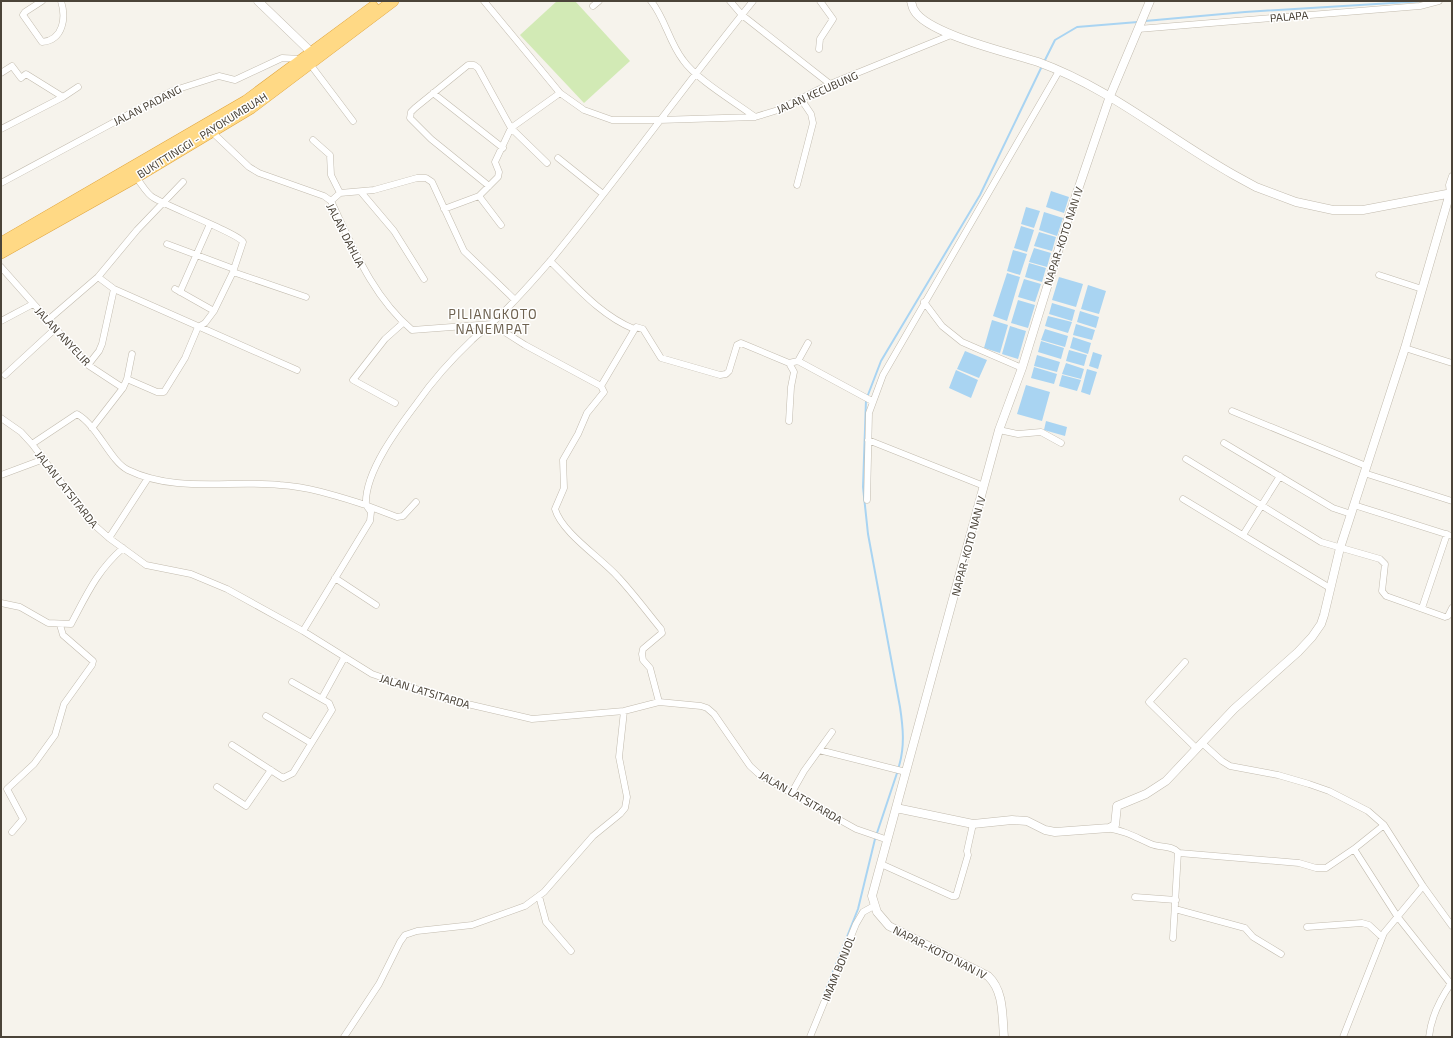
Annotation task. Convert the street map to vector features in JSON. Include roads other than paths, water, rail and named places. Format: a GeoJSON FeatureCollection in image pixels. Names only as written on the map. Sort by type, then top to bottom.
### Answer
{"type":"FeatureCollection","features":[{"type":"Feature","properties":{"kind":"highway","name":"BUKITTINGGI - PAYOKUMBUAH"},"geometry":{"type":"LineString","coordinates":[[1,243],[14,240],[136,177],[168,156],[212,132],[251,108],[305,61],[310,52],[381,1]]}},
{"type":"Feature","properties":{"kind":"highway","name":"BUKITTINGGI - PAYOKUMBUAH"},"geometry":{"type":"LineString","coordinates":[[1,253],[14,240],[246,101],[393,1]]}},
{"type":"Feature","properties":{"kind":"street"},"geometry":{"type":"LineString","coordinates":[[42,1],[25,12],[23,15],[42,42],[51,39],[62,27],[64,19],[61,1]]}},
{"type":"Feature","properties":{"kind":"street"},"geometry":{"type":"LineString","coordinates":[[258,1],[310,52]]}},
{"type":"Feature","properties":{"kind":"street","name":"JALAN KECUBUNG"},"geometry":{"type":"LineString","coordinates":[[484,1],[560,93],[584,110],[612,120],[755,117],[778,110],[830,84],[951,35]]}},
{"type":"Feature","properties":{"kind":"street"},"geometry":{"type":"LineString","coordinates":[[593,6],[599,1]]}},
{"type":"Feature","properties":{"kind":"street"},"geometry":{"type":"LineString","coordinates":[[651,1],[663,20],[676,50],[689,68],[755,117]]}},
{"type":"Feature","properties":{"kind":"street"},"geometry":{"type":"LineString","coordinates":[[730,1],[742,15],[830,84]]}},
{"type":"Feature","properties":{"kind":"street"},"geometry":{"type":"LineString","coordinates":[[303,631],[370,521],[372,514],[367,505],[366,492],[372,475],[406,417],[453,359],[473,339],[492,324],[550,261],[634,156],[659,120],[753,1]]}},
{"type":"Feature","properties":{"kind":"street"},"geometry":{"type":"LineString","coordinates":[[819,49],[820,39],[833,19],[820,1]]}},
{"type":"Feature","properties":{"kind":"street"},"geometry":{"type":"LineString","coordinates":[[911,1],[914,10],[924,20],[951,35],[1039,63],[1059,71],[1110,96],[1231,173],[1256,187],[1296,202],[1317,208],[1349,211],[1363,210],[1451,193]]}},
{"type":"Feature","properties":{"kind":"street","name":"NAPAR-KOTO NAN IV"},"geometry":{"type":"LineString","coordinates":[[1004,1037],[1000,996],[993,981],[988,976],[889,926],[881,918],[874,906],[872,896],[999,430],[1022,368],[1069,216],[1110,96],[1150,1]]}},
{"type":"Feature","properties":{"kind":"street","name":"PALAPA"},"geometry":{"type":"LineString","coordinates":[[1139,28],[1420,6],[1439,1]]}},
{"type":"Feature","properties":{"kind":"street","name":"JALAN PADANG"},"geometry":{"type":"LineString","coordinates":[[2,181],[172,91],[218,76],[235,80],[282,58],[305,61]]}},
{"type":"Feature","properties":{"kind":"street"},"geometry":{"type":"LineString","coordinates":[[305,61],[353,121]]}},
{"type":"Feature","properties":{"kind":"street"},"geometry":{"type":"LineString","coordinates":[[489,186],[431,139],[410,118],[412,110],[468,65],[474,65],[512,128],[547,163]]}},
{"type":"Feature","properties":{"kind":"street"},"geometry":{"type":"LineString","coordinates":[[1,73],[12,66],[21,78],[26,74],[63,97]]}},
{"type":"Feature","properties":{"kind":"street"},"geometry":{"type":"LineString","coordinates":[[867,500],[869,399],[891,358],[1059,71]]}},
{"type":"Feature","properties":{"kind":"street"},"geometry":{"type":"LineString","coordinates":[[1,129],[63,97],[78,87]]}},
{"type":"Feature","properties":{"kind":"street"},"geometry":{"type":"LineString","coordinates":[[433,92],[503,148]]}},
{"type":"Feature","properties":{"kind":"street"},"geometry":{"type":"LineString","coordinates":[[444,209],[479,196],[498,177],[495,162],[512,128],[560,93]]}},
{"type":"Feature","properties":{"kind":"street"},"geometry":{"type":"LineString","coordinates":[[797,185],[813,123],[811,114],[801,99]]}},
{"type":"Feature","properties":{"kind":"street","name":"JALAN DAHLIA"},"geometry":{"type":"LineString","coordinates":[[212,132],[249,167],[260,173],[324,196],[331,201],[368,277],[403,323]]}},
{"type":"Feature","properties":{"kind":"street"},"geometry":{"type":"LineString","coordinates":[[313,140],[330,155],[331,175],[340,193]]}},
{"type":"Feature","properties":{"kind":"street"},"geometry":{"type":"LineString","coordinates":[[558,158],[603,194]]}},
{"type":"Feature","properties":{"kind":"street"},"geometry":{"type":"LineString","coordinates":[[1110,828],[1119,804],[1156,789],[1166,781],[1234,709],[1298,652],[1312,637],[1324,615],[1340,548],[1405,348],[1451,193],[1449,185],[1452,176]]}},
{"type":"Feature","properties":{"kind":"street"},"geometry":{"type":"LineString","coordinates":[[127,378],[157,392],[164,392],[185,358],[198,327],[205,323],[214,311],[233,270],[242,245],[242,239],[152,198],[136,177]]}},
{"type":"Feature","properties":{"kind":"street"},"geometry":{"type":"LineString","coordinates":[[331,201],[340,193],[374,190],[417,178],[426,178],[432,182],[464,251],[514,300]]}},
{"type":"Feature","properties":{"kind":"street"},"geometry":{"type":"LineString","coordinates":[[48,320],[98,278],[163,202],[183,182]]}},
{"type":"Feature","properties":{"kind":"street"},"geometry":{"type":"LineString","coordinates":[[361,192],[394,231],[424,278]]}},
{"type":"Feature","properties":{"kind":"street"},"geometry":{"type":"LineString","coordinates":[[479,196],[501,225]]}},
{"type":"Feature","properties":{"kind":"street"},"geometry":{"type":"LineString","coordinates":[[210,224],[196,255],[177,290],[214,311]]}},
{"type":"Feature","properties":{"kind":"street"},"geometry":{"type":"LineString","coordinates":[[167,244],[306,297]]}},
{"type":"Feature","properties":{"kind":"street"},"geometry":{"type":"LineString","coordinates":[[550,261],[597,306],[618,322],[634,329],[639,327],[643,329],[658,355],[665,360],[720,375],[726,374],[729,371],[737,345],[741,343],[789,363],[798,361],[869,399]]}},
{"type":"Feature","properties":{"kind":"street","name":"JALAN ANYELIR"},"geometry":{"type":"LineString","coordinates":[[1,267],[88,365],[123,388]]}},
{"type":"Feature","properties":{"kind":"street"},"geometry":{"type":"LineString","coordinates":[[1379,275],[1422,289]]}},
{"type":"Feature","properties":{"kind":"street"},"geometry":{"type":"LineString","coordinates":[[98,278],[114,289],[297,370]]}},
{"type":"Feature","properties":{"kind":"street"},"geometry":{"type":"LineString","coordinates":[[88,365],[99,351],[102,344],[114,289]]}},
{"type":"Feature","properties":{"kind":"street"},"geometry":{"type":"LineString","coordinates":[[924,302],[942,326],[962,342],[1022,368]]}},
{"type":"Feature","properties":{"kind":"street"},"geometry":{"type":"LineString","coordinates":[[1,321],[33,304]]}},
{"type":"Feature","properties":{"kind":"street"},"geometry":{"type":"LineString","coordinates":[[394,404],[353,380],[385,339],[403,323],[412,330],[492,324],[525,345],[601,386],[604,392],[587,413],[578,434],[563,460],[564,488],[554,509],[571,532],[617,576],[662,629],[662,633],[643,649],[642,654],[643,660],[650,668],[658,697]]}},
{"type":"Feature","properties":{"kind":"street"},"geometry":{"type":"LineString","coordinates":[[5,375],[56,328]]}},
{"type":"Feature","properties":{"kind":"street"},"geometry":{"type":"LineString","coordinates":[[601,386],[634,329]]}},
{"type":"Feature","properties":{"kind":"street"},"geometry":{"type":"LineString","coordinates":[[798,361],[808,343]]}},
{"type":"Feature","properties":{"kind":"street"},"geometry":{"type":"LineString","coordinates":[[1405,348],[1452,363]]}},
{"type":"Feature","properties":{"kind":"street"},"geometry":{"type":"LineString","coordinates":[[92,428],[123,388],[127,378],[132,354]]}},
{"type":"Feature","properties":{"kind":"street"},"geometry":{"type":"LineString","coordinates":[[789,363],[794,372],[791,387],[789,421]]}},
{"type":"Feature","properties":{"kind":"street"},"geometry":{"type":"LineString","coordinates":[[1232,411],[1365,469],[1452,501]]}},
{"type":"Feature","properties":{"kind":"street"},"geometry":{"type":"LineString","coordinates":[[32,444],[76,414],[92,428],[121,465],[128,470],[148,478],[198,484],[279,484],[311,488],[367,505],[397,517],[403,516],[416,502]]}},
{"type":"Feature","properties":{"kind":"street","name":"JALAN LATSITARDA"},"geometry":{"type":"LineString","coordinates":[[1,418],[32,444],[92,523],[123,548],[152,567],[191,574],[227,589],[303,631],[344,658],[372,674],[446,699],[523,718],[552,719],[624,711],[658,697],[707,708],[714,714],[750,766],[769,782],[856,829],[888,840]]}},
{"type":"Feature","properties":{"kind":"street"},"geometry":{"type":"LineString","coordinates":[[1,426],[7,422]]}},
{"type":"Feature","properties":{"kind":"street"},"geometry":{"type":"LineString","coordinates":[[999,430],[1018,434],[1041,432],[1061,443]]}},
{"type":"Feature","properties":{"kind":"street"},"geometry":{"type":"LineString","coordinates":[[868,440],[984,486]]}},
{"type":"Feature","properties":{"kind":"street"},"geometry":{"type":"LineString","coordinates":[[1224,443],[1333,508],[1351,514]]}},
{"type":"Feature","properties":{"kind":"street"},"geometry":{"type":"LineString","coordinates":[[1,475],[44,459]]}},
{"type":"Feature","properties":{"kind":"street"},"geometry":{"type":"LineString","coordinates":[[1186,459],[1321,542],[1380,559],[1385,564],[1382,586],[1386,596],[1445,617],[1448,616],[1452,608]]}},
{"type":"Feature","properties":{"kind":"street"},"geometry":{"type":"LineString","coordinates":[[1243,535],[1280,476]]}},
{"type":"Feature","properties":{"kind":"street"},"geometry":{"type":"LineString","coordinates":[[109,538],[148,478]]}},
{"type":"Feature","properties":{"kind":"street"},"geometry":{"type":"LineString","coordinates":[[1183,499],[1330,588]]}},
{"type":"Feature","properties":{"kind":"street"},"geometry":{"type":"LineString","coordinates":[[1354,505],[1449,535],[1422,608]]}},
{"type":"Feature","properties":{"kind":"street"},"geometry":{"type":"LineString","coordinates":[[1,603],[20,607],[48,623],[70,624],[93,581],[107,563],[123,548]]}},
{"type":"Feature","properties":{"kind":"street"},"geometry":{"type":"LineString","coordinates":[[335,578],[376,605]]}},
{"type":"Feature","properties":{"kind":"street"},"geometry":{"type":"LineString","coordinates":[[12,832],[24,819],[7,789],[34,764],[51,741],[56,732],[64,704],[92,666],[93,661],[63,634],[60,624]]}},
{"type":"Feature","properties":{"kind":"street"},"geometry":{"type":"LineString","coordinates":[[322,698],[344,658]]}},
{"type":"Feature","properties":{"kind":"street"},"geometry":{"type":"LineString","coordinates":[[1185,662],[1149,702],[1199,746],[1230,766],[1278,775],[1329,791],[1364,808],[1384,824],[1423,886],[1452,926]]}},
{"type":"Feature","properties":{"kind":"street"},"geometry":{"type":"LineString","coordinates":[[232,745],[283,778],[293,773],[332,710],[330,703],[292,682]]}},
{"type":"Feature","properties":{"kind":"street"},"geometry":{"type":"LineString","coordinates":[[344,1037],[379,984],[400,942],[405,936],[417,931],[457,928],[488,921],[525,906],[539,896],[593,836],[612,821],[625,808],[627,797],[619,757],[624,711]]}},
{"type":"Feature","properties":{"kind":"street"},"geometry":{"type":"LineString","coordinates":[[266,716],[311,743]]}},
{"type":"Feature","properties":{"kind":"street"},"geometry":{"type":"LineString","coordinates":[[791,794],[832,732]]}},
{"type":"Feature","properties":{"kind":"street"},"geometry":{"type":"LineString","coordinates":[[819,750],[906,772]]}},
{"type":"Feature","properties":{"kind":"street"},"geometry":{"type":"LineString","coordinates":[[217,787],[246,806],[271,770]]}},
{"type":"Feature","properties":{"kind":"street"},"geometry":{"type":"LineString","coordinates":[[896,808],[974,824],[1024,820],[1045,830],[1055,832],[1110,828],[1126,831],[1151,844],[1173,848],[1179,853],[1299,863],[1322,869],[1326,868],[1354,849],[1384,824]]}},
{"type":"Feature","properties":{"kind":"street"},"geometry":{"type":"LineString","coordinates":[[881,864],[952,896],[956,896],[968,855],[967,851],[974,824]]}},
{"type":"Feature","properties":{"kind":"street"},"geometry":{"type":"LineString","coordinates":[[1354,849],[1397,916],[1451,983],[1435,1012],[1429,1037]]}},
{"type":"Feature","properties":{"kind":"street"},"geometry":{"type":"LineString","coordinates":[[1173,938],[1179,853]]}},
{"type":"Feature","properties":{"kind":"street"},"geometry":{"type":"LineString","coordinates":[[1343,1037],[1382,937],[1397,916],[1423,886]]}},
{"type":"Feature","properties":{"kind":"street"},"geometry":{"type":"LineString","coordinates":[[539,896],[546,922],[571,951]]}},
{"type":"Feature","properties":{"kind":"street"},"geometry":{"type":"LineString","coordinates":[[1136,897],[1176,900]]}},
{"type":"Feature","properties":{"kind":"street","name":"IMAM BONJOL"},"geometry":{"type":"LineString","coordinates":[[810,1037],[856,924],[863,912],[874,906]]}},
{"type":"Feature","properties":{"kind":"street"},"geometry":{"type":"LineString","coordinates":[[1175,908],[1245,928],[1253,937],[1281,954]]}},
{"type":"Feature","properties":{"kind":"street"},"geometry":{"type":"LineString","coordinates":[[1307,927],[1362,923],[1369,925],[1382,937]]}},
{"type":"Feature","properties":{"kind":"water"},"geometry":{"type":"Polygon","coordinates":[[[1051,191],[1069,197],[1064,213],[1046,207],[1051,191]]]}},
{"type":"Feature","properties":{"kind":"water"},"geometry":{"type":"Polygon","coordinates":[[[1026,207],[1040,211],[1034,228],[1021,224],[1026,207]]]}},
{"type":"Feature","properties":{"kind":"water"},"geometry":{"type":"Polygon","coordinates":[[[1044,212],[1063,218],[1057,236],[1039,230],[1044,212]]]}},
{"type":"Feature","properties":{"kind":"water"},"geometry":{"type":"Polygon","coordinates":[[[1021,226],[1034,230],[1027,252],[1014,248],[1021,226]]]}},
{"type":"Feature","properties":{"kind":"water"},"geometry":{"type":"Polygon","coordinates":[[[1039,232],[1056,237],[1052,251],[1034,246],[1039,232]]]}},
{"type":"Feature","properties":{"kind":"water"},"geometry":{"type":"Polygon","coordinates":[[[1034,248],[1051,253],[1047,267],[1029,262],[1034,248]]]}},
{"type":"Feature","properties":{"kind":"water"},"geometry":{"type":"Polygon","coordinates":[[[1013,250],[1027,254],[1020,275],[1007,271],[1013,250]]]}},
{"type":"Feature","properties":{"kind":"water"},"geometry":{"type":"Polygon","coordinates":[[[1029,263],[1046,268],[1042,282],[1025,277],[1029,263]]]}},
{"type":"Feature","properties":{"kind":"water"},"geometry":{"type":"Polygon","coordinates":[[[1007,273],[1020,277],[1007,321],[993,316],[1007,273]]]}},
{"type":"Feature","properties":{"kind":"water"},"geometry":{"type":"Polygon","coordinates":[[[1059,277],[1083,284],[1076,307],[1052,300],[1059,277]]]}},
{"type":"Feature","properties":{"kind":"water"},"geometry":{"type":"Polygon","coordinates":[[[1024,279],[1041,284],[1035,302],[1018,297],[1024,279]]]}},
{"type":"Feature","properties":{"kind":"water"},"geometry":{"type":"Polygon","coordinates":[[[1088,285],[1106,291],[1099,314],[1081,309],[1088,285]]]}},
{"type":"Feature","properties":{"kind":"water"},"geometry":{"type":"Polygon","coordinates":[[[1018,300],[1035,305],[1028,328],[1011,323],[1018,300]]]}},
{"type":"Feature","properties":{"kind":"water"},"geometry":{"type":"Polygon","coordinates":[[[1052,303],[1075,310],[1072,321],[1049,314],[1052,303]]]}},
{"type":"Feature","properties":{"kind":"water"},"geometry":{"type":"Polygon","coordinates":[[[1080,311],[1099,317],[1096,328],[1077,322],[1080,311]]]}},
{"type":"Feature","properties":{"kind":"water"},"geometry":{"type":"Polygon","coordinates":[[[1048,316],[1072,322],[1068,333],[1045,326],[1048,316]]]}},
{"type":"Feature","properties":{"kind":"water"},"geometry":{"type":"Polygon","coordinates":[[[992,320],[1008,325],[1000,353],[984,348],[992,320]]]}},
{"type":"Feature","properties":{"kind":"water"},"geometry":{"type":"Polygon","coordinates":[[[1076,324],[1095,330],[1092,340],[1073,335],[1076,324]]]}},
{"type":"Feature","properties":{"kind":"water"},"geometry":{"type":"Polygon","coordinates":[[[1010,326],[1026,331],[1018,359],[1002,354],[1010,326]]]}},
{"type":"Feature","properties":{"kind":"water"},"geometry":{"type":"Polygon","coordinates":[[[1045,329],[1068,336],[1065,347],[1041,340],[1045,329]]]}},
{"type":"Feature","properties":{"kind":"water"},"geometry":{"type":"Polygon","coordinates":[[[1073,337],[1091,343],[1088,354],[1070,348],[1073,337]]]}},
{"type":"Feature","properties":{"kind":"water"},"geometry":{"type":"Polygon","coordinates":[[[1041,341],[1064,348],[1061,359],[1038,352],[1041,341]]]}},
{"type":"Feature","properties":{"kind":"water"},"geometry":{"type":"Polygon","coordinates":[[[1069,350],[1087,355],[1084,366],[1066,361],[1069,350]]]}},
{"type":"Feature","properties":{"kind":"water"},"geometry":{"type":"Polygon","coordinates":[[[965,351],[987,360],[979,378],[957,369],[965,351]]]}},
{"type":"Feature","properties":{"kind":"water"},"geometry":{"type":"Polygon","coordinates":[[[1093,352],[1102,355],[1098,369],[1089,366],[1093,352]]]}},
{"type":"Feature","properties":{"kind":"water"},"geometry":{"type":"Polygon","coordinates":[[[1037,355],[1060,362],[1057,372],[1034,366],[1037,355]]]}},
{"type":"Feature","properties":{"kind":"water"},"geometry":{"type":"Polygon","coordinates":[[[1066,363],[1084,369],[1081,379],[1062,374],[1066,363]]]}},
{"type":"Feature","properties":{"kind":"water"},"geometry":{"type":"Polygon","coordinates":[[[1034,367],[1057,374],[1054,384],[1031,378],[1034,367]]]}},
{"type":"Feature","properties":{"kind":"water"},"geometry":{"type":"Polygon","coordinates":[[[1087,369],[1097,372],[1090,395],[1081,392],[1087,369]]]}},
{"type":"Feature","properties":{"kind":"water"},"geometry":{"type":"Polygon","coordinates":[[[956,370],[978,380],[971,398],[949,388],[956,370]]]}},
{"type":"Feature","properties":{"kind":"water"},"geometry":{"type":"Polygon","coordinates":[[[1062,375],[1081,380],[1077,391],[1059,386],[1062,375]]]}},
{"type":"Feature","properties":{"kind":"water"},"geometry":{"type":"Polygon","coordinates":[[[1026,385],[1050,392],[1042,421],[1017,414],[1026,385]]]}},
{"type":"Feature","properties":{"kind":"water"},"geometry":{"type":"Polygon","coordinates":[[[1046,421],[1067,427],[1065,436],[1044,430],[1046,421]]]}},
{"type":"Feature","properties":{"kind":"waterway"},"geometry":{"type":"LineString","coordinates":[[1145,21],[1245,12],[1425,1]]}},
{"type":"Feature","properties":{"kind":"waterway"},"geometry":{"type":"LineString","coordinates":[[1044,62],[1055,40],[1077,27],[1138,22]]}},
{"type":"Feature","properties":{"kind":"waterway"},"geometry":{"type":"LineString","coordinates":[[899,766],[903,744],[903,729],[868,534],[863,487],[866,400],[881,361],[980,195],[1042,66]]}},
{"type":"Feature","properties":{"kind":"waterway"},"geometry":{"type":"LineString","coordinates":[[877,833],[897,773]]}},
{"type":"Feature","properties":{"kind":"waterway"},"geometry":{"type":"LineString","coordinates":[[823,997],[858,909],[875,839]]}},
{"type":"Feature","properties":{"kind":"district","name":"PILIANGKOTO NANEMPAT"},"geometry":{"type":"Point","coordinates":[493,322]}}]}
